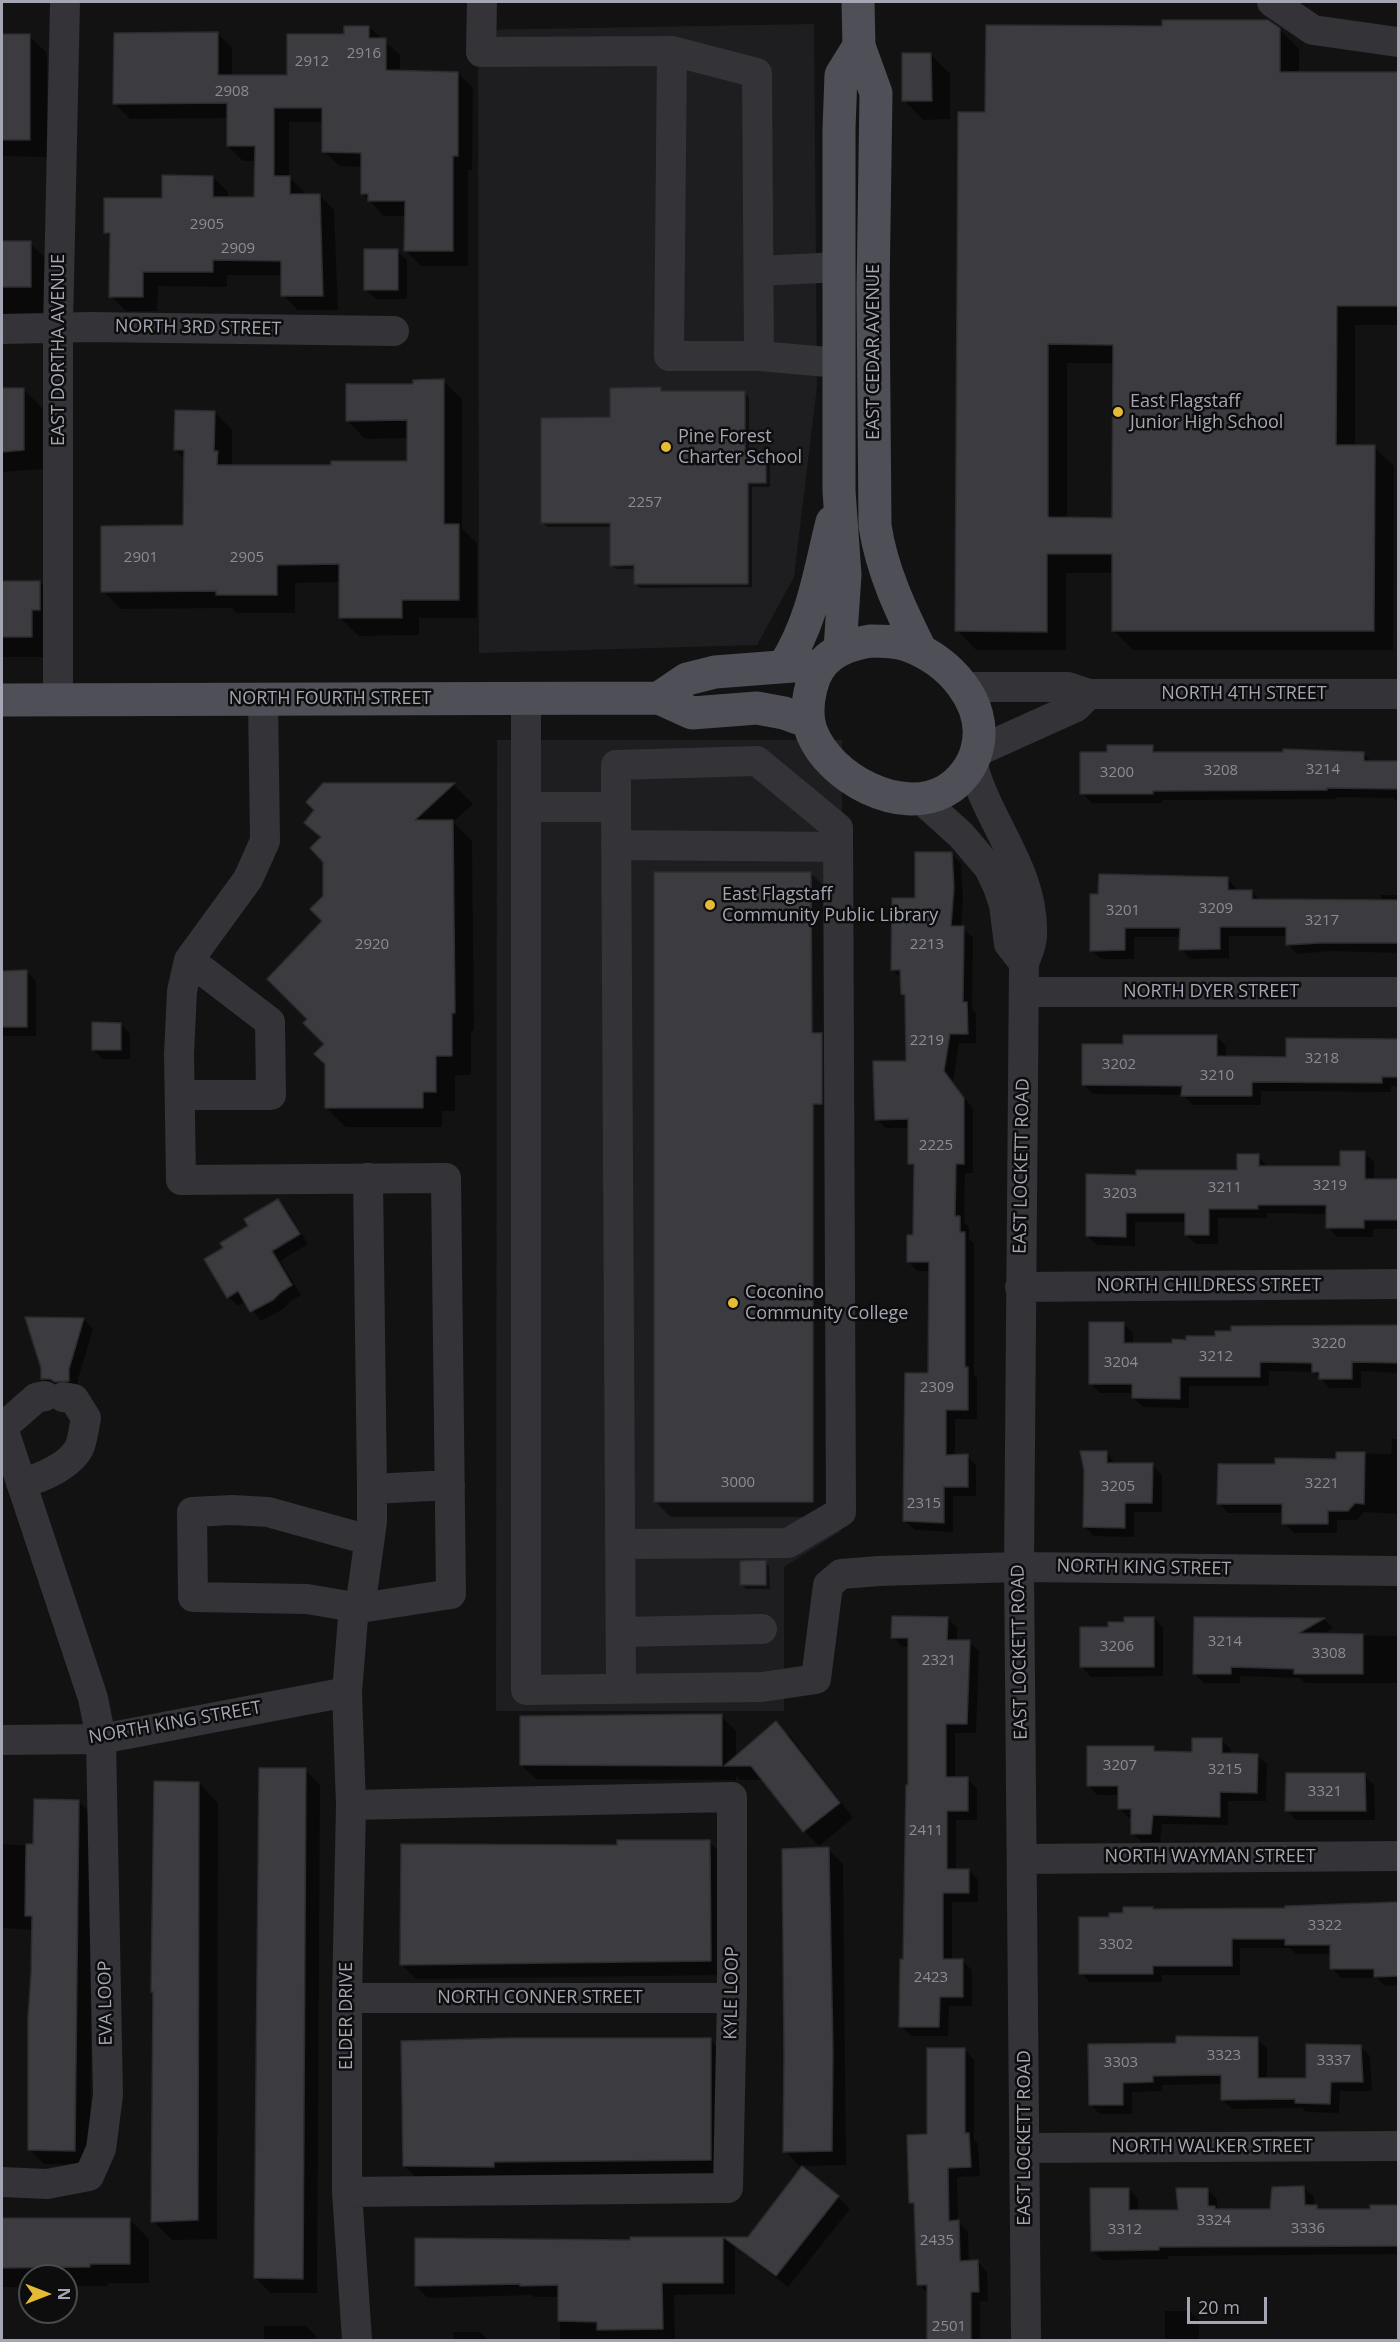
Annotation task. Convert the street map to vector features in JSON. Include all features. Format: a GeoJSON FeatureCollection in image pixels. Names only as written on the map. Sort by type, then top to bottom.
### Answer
{"type":"FeatureCollection","features":[{"type":"Feature","properties":{"kind":"main road","name":"EAST CEDAR AVENUE"},"geometry":{"type":"LineString","coordinates":[[858,2],[859,46],[876,93],[873,291],[875,526],[878,549],[885,573],[921,651]]}},
{"type":"Feature","properties":{"kind":"main road","name":"EAST CEDAR AVENUE"},"geometry":{"type":"LineString","coordinates":[[830,657],[845,574],[839,491],[841,75],[859,46]]}},
{"type":"Feature","properties":{"kind":"main road"},"geometry":{"type":"LineString","coordinates":[[783,666],[795,647],[810,614],[839,491]]}},
{"type":"Feature","properties":{"kind":"main road"},"geometry":{"type":"LineString","coordinates":[[659,698],[687,679],[715,672],[783,666],[830,657],[870,641],[891,641],[921,651],[944,667],[963,687],[975,707],[980,736],[974,757],[953,787],[934,797],[921,799],[890,796],[853,780],[823,751],[808,722],[807,709],[813,679],[830,657]]}},
{"type":"Feature","properties":{"kind":"main road","name":"NORTH FOURTH STREET"},"geometry":{"type":"LineString","coordinates":[[2,700],[659,698],[692,713],[757,708],[784,713],[808,722]]}},
{"type":"Feature","properties":{"kind":"street","name":"EAST DORTHA AVENUE"},"geometry":{"type":"LineString","coordinates":[[58,699],[58,328],[65,2]]}},
{"type":"Feature","properties":{"kind":"street"},"geometry":{"type":"LineString","coordinates":[[482,2],[481,52],[672,51],[757,73],[759,356]]}},
{"type":"Feature","properties":{"kind":"street"},"geometry":{"type":"LineString","coordinates":[[1272,2],[1313,30],[1398,42]]}},
{"type":"Feature","properties":{"kind":"street"},"geometry":{"type":"LineString","coordinates":[[672,51],[669,356],[759,356],[839,363]]}},
{"type":"Feature","properties":{"kind":"street"},"geometry":{"type":"LineString","coordinates":[[760,271],[839,267]]}},
{"type":"Feature","properties":{"kind":"street","name":"NORTH 3RD STREET"},"geometry":{"type":"LineString","coordinates":[[2,329],[394,331]]}},
{"type":"Feature","properties":{"kind":"street","name":"NORTH 4TH STREET"},"geometry":{"type":"LineString","coordinates":[[963,687],[1068,687],[1089,693],[1398,694]]}},
{"type":"Feature","properties":{"kind":"street"},"geometry":{"type":"LineString","coordinates":[[974,757],[1076,707],[1089,693]]}},
{"type":"Feature","properties":{"kind":"street"},"geometry":{"type":"LineString","coordinates":[[263,699],[265,841],[248,879],[189,960],[182,990],[179,1054],[181,1180],[446,1178],[451,1594],[360,1608],[307,1599],[193,1597],[192,1512],[232,1510],[268,1512],[369,1540]]}},
{"type":"Feature","properties":{"kind":"street"},"geometry":{"type":"LineString","coordinates":[[526,699],[526,807],[616,807]]}},
{"type":"Feature","properties":{"kind":"street","name":"EAST LOCKETT ROAD"},"geometry":{"type":"LineString","coordinates":[[974,757],[977,783],[1015,856],[1026,884],[1031,909],[1033,939],[1024,977],[1020,1287],[1019,1567],[1026,2340]]}},
{"type":"Feature","properties":{"kind":"street"},"geometry":{"type":"LineString","coordinates":[[621,1544],[788,1543],[841,1512],[838,828],[757,761],[616,765],[621,1689]]}},
{"type":"Feature","properties":{"kind":"street"},"geometry":{"type":"LineString","coordinates":[[921,799],[961,835],[989,868],[1004,905],[1009,944],[1024,977]]}},
{"type":"Feature","properties":{"kind":"street","name":"NORTH KING STREET"},"geometry":{"type":"LineString","coordinates":[[526,807],[526,1690],[762,1687],[816,1679],[828,1585],[842,1574],[1019,1567],[1398,1571]]}},
{"type":"Feature","properties":{"kind":"street"},"geometry":{"type":"LineString","coordinates":[[616,845],[838,847]]}},
{"type":"Feature","properties":{"kind":"street"},"geometry":{"type":"LineString","coordinates":[[180,1095],[271,1095],[270,1022],[189,960]]}},
{"type":"Feature","properties":{"kind":"street","name":"NORTH DYER STREET"},"geometry":{"type":"LineString","coordinates":[[1024,977],[1398,992]]}},
{"type":"Feature","properties":{"kind":"street","name":"ELDER DRIVE"},"geometry":{"type":"LineString","coordinates":[[357,2340],[347,2192],[347,1998],[351,1805],[347,1692],[353,1618],[360,1608],[369,1540],[372,1489],[368,1178]]}},
{"type":"Feature","properties":{"kind":"street","name":"NORTH CHILDRESS STREET"},"geometry":{"type":"LineString","coordinates":[[1020,1287],[1398,1284]]}},
{"type":"Feature","properties":{"kind":"street"},"geometry":{"type":"LineString","coordinates":[[21,1483],[39,1479],[61,1466],[79,1448],[86,1418],[74,1399],[54,1396],[36,1398],[2,1426],[21,1483],[93,1698],[101,1739]]}},
{"type":"Feature","properties":{"kind":"street"},"geometry":{"type":"LineString","coordinates":[[372,1489],[450,1485]]}},
{"type":"Feature","properties":{"kind":"street"},"geometry":{"type":"LineString","coordinates":[[621,1632],[762,1629]]}},
{"type":"Feature","properties":{"kind":"street","name":"NORTH KING STREET"},"geometry":{"type":"LineString","coordinates":[[2,1740],[101,1739],[347,1692]]}},
{"type":"Feature","properties":{"kind":"street","name":"EVA LOOP"},"geometry":{"type":"LineString","coordinates":[[2,2182],[47,2184],[89,2176],[101,2149],[108,2095],[101,1739]]}},
{"type":"Feature","properties":{"kind":"street","name":"KYLE LOOP"},"geometry":{"type":"LineString","coordinates":[[347,2192],[728,2188],[732,1998],[732,1797],[351,1805]]}},
{"type":"Feature","properties":{"kind":"street","name":"NORTH WAYMAN STREET"},"geometry":{"type":"LineString","coordinates":[[1022,1858],[1398,1856]]}},
{"type":"Feature","properties":{"kind":"street","name":"NORTH CONNER STREET"},"geometry":{"type":"LineString","coordinates":[[347,1998],[732,1998]]}},
{"type":"Feature","properties":{"kind":"street","name":"NORTH WALKER STREET"},"geometry":{"type":"LineString","coordinates":[[1025,2148],[1398,2146]]}},
{"type":"Feature","properties":{"kind":"shaded area"},"geometry":{"type":"Polygon","coordinates":[[[814,24],[817,386],[794,577],[757,645],[479,653],[478,30],[814,24]]]}},
{"type":"Feature","properties":{"kind":"shaded area"},"geometry":{"type":"Polygon","coordinates":[[[497,740],[842,740],[841,1531],[784,1567],[784,1711],[496,1711],[497,740]]]}},
{"type":"Feature","properties":{"kind":"building"},"geometry":{"type":"Polygon","coordinates":[[[1162,20],[1268,20],[1280,28],[1280,72],[1398,72],[1398,306],[1337,306],[1336,445],[1375,445],[1374,631],[1112,631],[1112,554],[1047,554],[1047,632],[955,631],[958,112],[985,112],[986,25],[1162,26],[1162,20]],[[1048,344],[1048,517],[1112,518],[1113,345],[1048,344]]]}},
{"type":"Feature","properties":{"kind":"building"},"geometry":{"type":"Polygon","coordinates":[[[344,26],[369,26],[369,38],[386,38],[386,70],[458,72],[458,156],[453,156],[453,251],[404,251],[405,201],[368,201],[368,194],[361,194],[361,153],[322,152],[322,108],[274,108],[274,176],[290,176],[290,194],[320,194],[323,296],[281,296],[281,261],[213,260],[213,272],[143,272],[143,297],[109,297],[110,233],[104,233],[104,198],[162,198],[162,175],[213,176],[213,197],[254,197],[255,146],[227,146],[227,103],[113,104],[114,33],[218,32],[218,75],[287,75],[287,34],[344,34],[344,26]]]}},
{"type":"Feature","properties":{"kind":"building"},"geometry":{"type":"Polygon","coordinates":[[[2,34],[30,34],[30,140],[2,140],[2,34]]]}},
{"type":"Feature","properties":{"kind":"building"},"geometry":{"type":"Polygon","coordinates":[[[902,53],[931,53],[932,101],[902,101],[902,53]]]}},
{"type":"Feature","properties":{"kind":"building"},"geometry":{"type":"Polygon","coordinates":[[[2,241],[31,241],[31,287],[2,287],[2,241]]]}},
{"type":"Feature","properties":{"kind":"building"},"geometry":{"type":"Polygon","coordinates":[[[364,249],[398,249],[398,290],[364,290],[364,249]]]}},
{"type":"Feature","properties":{"kind":"building"},"geometry":{"type":"Polygon","coordinates":[[[444,379],[444,524],[459,524],[459,600],[402,600],[402,618],[339,618],[339,564],[277,565],[277,595],[216,595],[216,591],[101,592],[101,526],[183,525],[184,450],[174,450],[175,410],[215,411],[214,451],[218,451],[217,465],[331,465],[331,461],[407,461],[407,420],[346,421],[346,384],[413,384],[413,380],[444,379]]]}},
{"type":"Feature","properties":{"kind":"building"},"geometry":{"type":"Polygon","coordinates":[[[661,387],[661,391],[745,391],[745,454],[766,454],[766,483],[748,483],[748,584],[634,584],[634,565],[610,566],[610,523],[541,523],[541,418],[610,417],[610,388],[661,387]]]}},
{"type":"Feature","properties":{"kind":"building"},"geometry":{"type":"Polygon","coordinates":[[[2,388],[24,388],[24,450],[2,452],[2,388]]]}},
{"type":"Feature","properties":{"kind":"building"},"geometry":{"type":"Polygon","coordinates":[[[2,581],[40,581],[40,610],[32,610],[32,637],[2,637],[2,581]]]}},
{"type":"Feature","properties":{"kind":"building"},"geometry":{"type":"Polygon","coordinates":[[[1107,745],[1153,745],[1153,752],[1283,752],[1283,749],[1364,752],[1364,761],[1398,761],[1398,789],[1327,788],[1327,790],[1153,791],[1153,794],[1080,794],[1080,752],[1107,752],[1107,745]]]}},
{"type":"Feature","properties":{"kind":"building"},"geometry":{"type":"Polygon","coordinates":[[[323,783],[455,783],[415,820],[453,820],[455,1013],[452,1013],[452,1056],[436,1056],[436,1092],[423,1092],[423,1108],[325,1108],[325,1064],[314,1054],[324,1044],[303,1023],[307,1019],[267,979],[322,921],[310,909],[323,896],[323,862],[310,848],[321,837],[304,823],[314,810],[306,802],[323,783]]]}},
{"type":"Feature","properties":{"kind":"building"},"geometry":{"type":"Polygon","coordinates":[[[915,852],[952,852],[954,887],[951,926],[964,926],[963,1002],[967,1002],[968,1034],[950,1034],[944,1071],[964,1098],[964,1164],[956,1164],[955,1216],[960,1216],[960,1232],[965,1232],[965,1367],[968,1367],[968,1410],[946,1410],[946,1455],[968,1454],[968,1487],[944,1487],[944,1523],[903,1521],[905,1373],[928,1373],[929,1262],[907,1262],[907,1235],[913,1235],[914,1164],[908,1164],[908,1119],[875,1120],[873,1061],[906,1061],[905,995],[901,994],[900,970],[891,970],[892,898],[915,898],[915,852]]]}},
{"type":"Feature","properties":{"kind":"building","name":"Coconino Community College"},"geometry":{"type":"Polygon","coordinates":[[[654,872],[811,872],[812,1033],[822,1033],[822,1104],[813,1104],[813,1502],[654,1502],[654,872]]]}},
{"type":"Feature","properties":{"kind":"building"},"geometry":{"type":"Polygon","coordinates":[[[1099,874],[1228,877],[1228,890],[1252,890],[1252,899],[1398,900],[1398,943],[1286,945],[1286,927],[1220,927],[1220,949],[1179,950],[1180,928],[1125,928],[1125,950],[1090,951],[1090,894],[1098,894],[1099,874]]]}},
{"type":"Feature","properties":{"kind":"building"},"geometry":{"type":"Polygon","coordinates":[[[27,970],[27,1027],[2,1027],[2,971],[27,970]]]}},
{"type":"Feature","properties":{"kind":"building"},"geometry":{"type":"Polygon","coordinates":[[[92,1022],[121,1023],[121,1050],[92,1050],[92,1022]]]}},
{"type":"Feature","properties":{"kind":"building"},"geometry":{"type":"Polygon","coordinates":[[[1123,1035],[1217,1035],[1217,1056],[1286,1057],[1286,1038],[1398,1039],[1398,1077],[1382,1077],[1382,1083],[1252,1082],[1252,1096],[1181,1096],[1182,1086],[1082,1085],[1082,1044],[1123,1044],[1123,1035]]]}},
{"type":"Feature","properties":{"kind":"building"},"geometry":{"type":"Polygon","coordinates":[[[1340,1151],[1365,1151],[1365,1179],[1398,1179],[1398,1220],[1364,1220],[1364,1228],[1326,1228],[1326,1205],[1258,1205],[1258,1209],[1209,1209],[1209,1235],[1185,1235],[1185,1213],[1126,1213],[1126,1237],[1086,1236],[1086,1174],[1136,1175],[1136,1170],[1237,1170],[1237,1154],[1259,1154],[1259,1166],[1340,1166],[1340,1151]]]}},
{"type":"Feature","properties":{"kind":"building"},"geometry":{"type":"Polygon","coordinates":[[[278,1199],[300,1234],[272,1251],[292,1285],[273,1300],[250,1312],[238,1291],[227,1298],[204,1259],[223,1248],[220,1243],[248,1226],[244,1219],[278,1199]]]}},
{"type":"Feature","properties":{"kind":"building"},"geometry":{"type":"Polygon","coordinates":[[[25,1317],[84,1318],[69,1369],[69,1381],[55,1382],[50,1379],[41,1379],[41,1368],[25,1317]]]}},
{"type":"Feature","properties":{"kind":"building"},"geometry":{"type":"Polygon","coordinates":[[[1089,1322],[1124,1322],[1124,1343],[1172,1343],[1172,1339],[1186,1340],[1186,1336],[1215,1336],[1215,1331],[1231,1331],[1231,1326],[1398,1325],[1398,1363],[1352,1362],[1352,1379],[1319,1379],[1319,1372],[1312,1372],[1312,1363],[1260,1362],[1260,1377],[1180,1377],[1180,1399],[1132,1398],[1132,1384],[1089,1384],[1089,1322]]]}},
{"type":"Feature","properties":{"kind":"building"},"geometry":{"type":"Polygon","coordinates":[[[1080,1451],[1107,1451],[1107,1463],[1153,1463],[1152,1503],[1125,1503],[1125,1528],[1083,1527],[1084,1470],[1080,1451]]]}},
{"type":"Feature","properties":{"kind":"building"},"geometry":{"type":"Polygon","coordinates":[[[1336,1452],[1365,1452],[1364,1504],[1355,1503],[1348,1511],[1328,1511],[1328,1524],[1282,1524],[1282,1504],[1217,1504],[1218,1464],[1275,1464],[1275,1458],[1336,1459],[1336,1452]]]}},
{"type":"Feature","properties":{"kind":"building"},"geometry":{"type":"Polygon","coordinates":[[[766,1560],[766,1585],[740,1585],[740,1561],[766,1560]]]}},
{"type":"Feature","properties":{"kind":"building"},"geometry":{"type":"Polygon","coordinates":[[[892,1616],[948,1617],[947,1640],[970,1640],[967,1724],[946,1724],[946,1777],[968,1777],[968,1811],[947,1811],[947,1869],[969,1869],[969,1893],[943,1893],[943,1959],[963,1959],[963,1997],[940,1997],[939,2027],[899,2027],[900,1959],[903,1959],[906,1785],[908,1785],[908,1638],[891,1638],[892,1616]]]}},
{"type":"Feature","properties":{"kind":"building"},"geometry":{"type":"Polygon","coordinates":[[[1124,1617],[1154,1617],[1154,1667],[1080,1667],[1080,1627],[1108,1627],[1108,1622],[1124,1622],[1124,1617]]]}},
{"type":"Feature","properties":{"kind":"building"},"geometry":{"type":"Polygon","coordinates":[[[1194,1617],[1325,1618],[1299,1633],[1363,1634],[1363,1674],[1294,1674],[1294,1669],[1231,1667],[1231,1674],[1193,1674],[1194,1617]]]}},
{"type":"Feature","properties":{"kind":"building"},"geometry":{"type":"Polygon","coordinates":[[[722,1714],[722,1766],[520,1765],[520,1716],[722,1714]]]}},
{"type":"Feature","properties":{"kind":"building"},"geometry":{"type":"Polygon","coordinates":[[[776,1721],[840,1803],[803,1832],[751,1766],[724,1766],[776,1721]]]}},
{"type":"Feature","properties":{"kind":"building"},"geometry":{"type":"Polygon","coordinates":[[[1192,1738],[1222,1738],[1222,1753],[1258,1754],[1257,1793],[1220,1792],[1220,1817],[1153,1815],[1151,1834],[1131,1834],[1131,1809],[1118,1809],[1118,1786],[1087,1786],[1087,1746],[1154,1746],[1154,1751],[1192,1752],[1192,1738]]]}},
{"type":"Feature","properties":{"kind":"building"},"geometry":{"type":"Polygon","coordinates":[[[259,1768],[306,1768],[303,2279],[254,2278],[259,1768]]]}},
{"type":"Feature","properties":{"kind":"building"},"geometry":{"type":"Polygon","coordinates":[[[1286,1773],[1365,1773],[1366,1811],[1285,1811],[1286,1773]]]}},
{"type":"Feature","properties":{"kind":"building"},"geometry":{"type":"Polygon","coordinates":[[[154,1781],[199,1782],[198,2220],[151,2222],[154,1781]]]}},
{"type":"Feature","properties":{"kind":"building"},"geometry":{"type":"Polygon","coordinates":[[[34,1799],[79,1800],[75,2151],[28,2150],[28,2017],[32,1916],[25,1916],[26,1844],[33,1844],[34,1799]]]}},
{"type":"Feature","properties":{"kind":"building"},"geometry":{"type":"Polygon","coordinates":[[[617,1840],[710,1840],[711,1961],[400,1965],[401,1844],[617,1845],[617,1840]]]}},
{"type":"Feature","properties":{"kind":"building"},"geometry":{"type":"Polygon","coordinates":[[[829,1847],[833,2051],[832,2151],[783,2152],[782,1849],[829,1847]]]}},
{"type":"Feature","properties":{"kind":"building"},"geometry":{"type":"Polygon","coordinates":[[[1398,1902],[1398,1976],[1374,1977],[1374,1969],[1330,1969],[1330,1945],[1285,1945],[1285,1939],[1232,1939],[1232,1966],[1153,1966],[1153,1974],[1079,1974],[1079,1917],[1109,1917],[1109,1913],[1123,1913],[1123,1907],[1153,1907],[1153,1909],[1285,1908],[1285,1906],[1398,1902]]]}},
{"type":"Feature","properties":{"kind":"building"},"geometry":{"type":"Polygon","coordinates":[[[1176,2036],[1258,2037],[1258,2078],[1306,2078],[1306,2044],[1361,2045],[1363,2082],[1331,2082],[1330,2104],[1295,2103],[1295,2099],[1221,2100],[1221,2075],[1153,2076],[1153,2082],[1123,2083],[1123,2105],[1089,2105],[1088,2044],[1176,2043],[1176,2036]]]}},
{"type":"Feature","properties":{"kind":"building"},"geometry":{"type":"Polygon","coordinates":[[[511,2038],[711,2038],[711,2160],[494,2162],[494,2167],[403,2166],[401,2041],[511,2038]]]}},
{"type":"Feature","properties":{"kind":"building"},"geometry":{"type":"Polygon","coordinates":[[[927,2048],[965,2048],[965,2133],[969,2133],[971,2167],[948,2168],[949,2221],[959,2220],[960,2261],[978,2260],[979,2292],[971,2292],[971,2340],[927,2340],[927,2285],[917,2285],[914,2203],[909,2203],[907,2135],[927,2134],[927,2048]]]}},
{"type":"Feature","properties":{"kind":"building"},"geometry":{"type":"Polygon","coordinates":[[[802,2166],[839,2196],[776,2276],[723,2237],[748,2237],[802,2166]]]}},
{"type":"Feature","properties":{"kind":"building"},"geometry":{"type":"Polygon","coordinates":[[[1304,2186],[1305,2205],[1317,2205],[1317,2209],[1370,2209],[1370,2205],[1398,2205],[1398,2246],[1159,2247],[1159,2250],[1091,2251],[1090,2188],[1129,2188],[1129,2210],[1178,2210],[1176,2188],[1208,2188],[1208,2206],[1215,2206],[1215,2209],[1270,2209],[1272,2187],[1304,2186]]]}},
{"type":"Feature","properties":{"kind":"building"},"geometry":{"type":"Polygon","coordinates":[[[2,2218],[130,2218],[130,2264],[90,2264],[90,2267],[78,2267],[78,2264],[18,2264],[18,2268],[2,2268],[2,2218]]]}},
{"type":"Feature","properties":{"kind":"building"},"geometry":{"type":"Polygon","coordinates":[[[630,2237],[723,2237],[723,2283],[662,2283],[663,2329],[597,2330],[597,2322],[558,2321],[558,2285],[415,2286],[415,2238],[630,2240],[630,2237]]]}},
{"type":"Feature","properties":{"kind":"place","name":"East Flagstaff Junior High School"},"geometry":{"type":"Point","coordinates":[1118,412]}},
{"type":"Feature","properties":{"kind":"place","name":"Pine Forest Charter School"},"geometry":{"type":"Point","coordinates":[666,447]}},
{"type":"Feature","properties":{"kind":"place","name":"East Flagstaff Community Public Library"},"geometry":{"type":"Point","coordinates":[710,905]}},
{"type":"Feature","properties":{"kind":"place","name":"Coconino Community College"},"geometry":{"type":"Point","coordinates":[733,1303]}}]}
